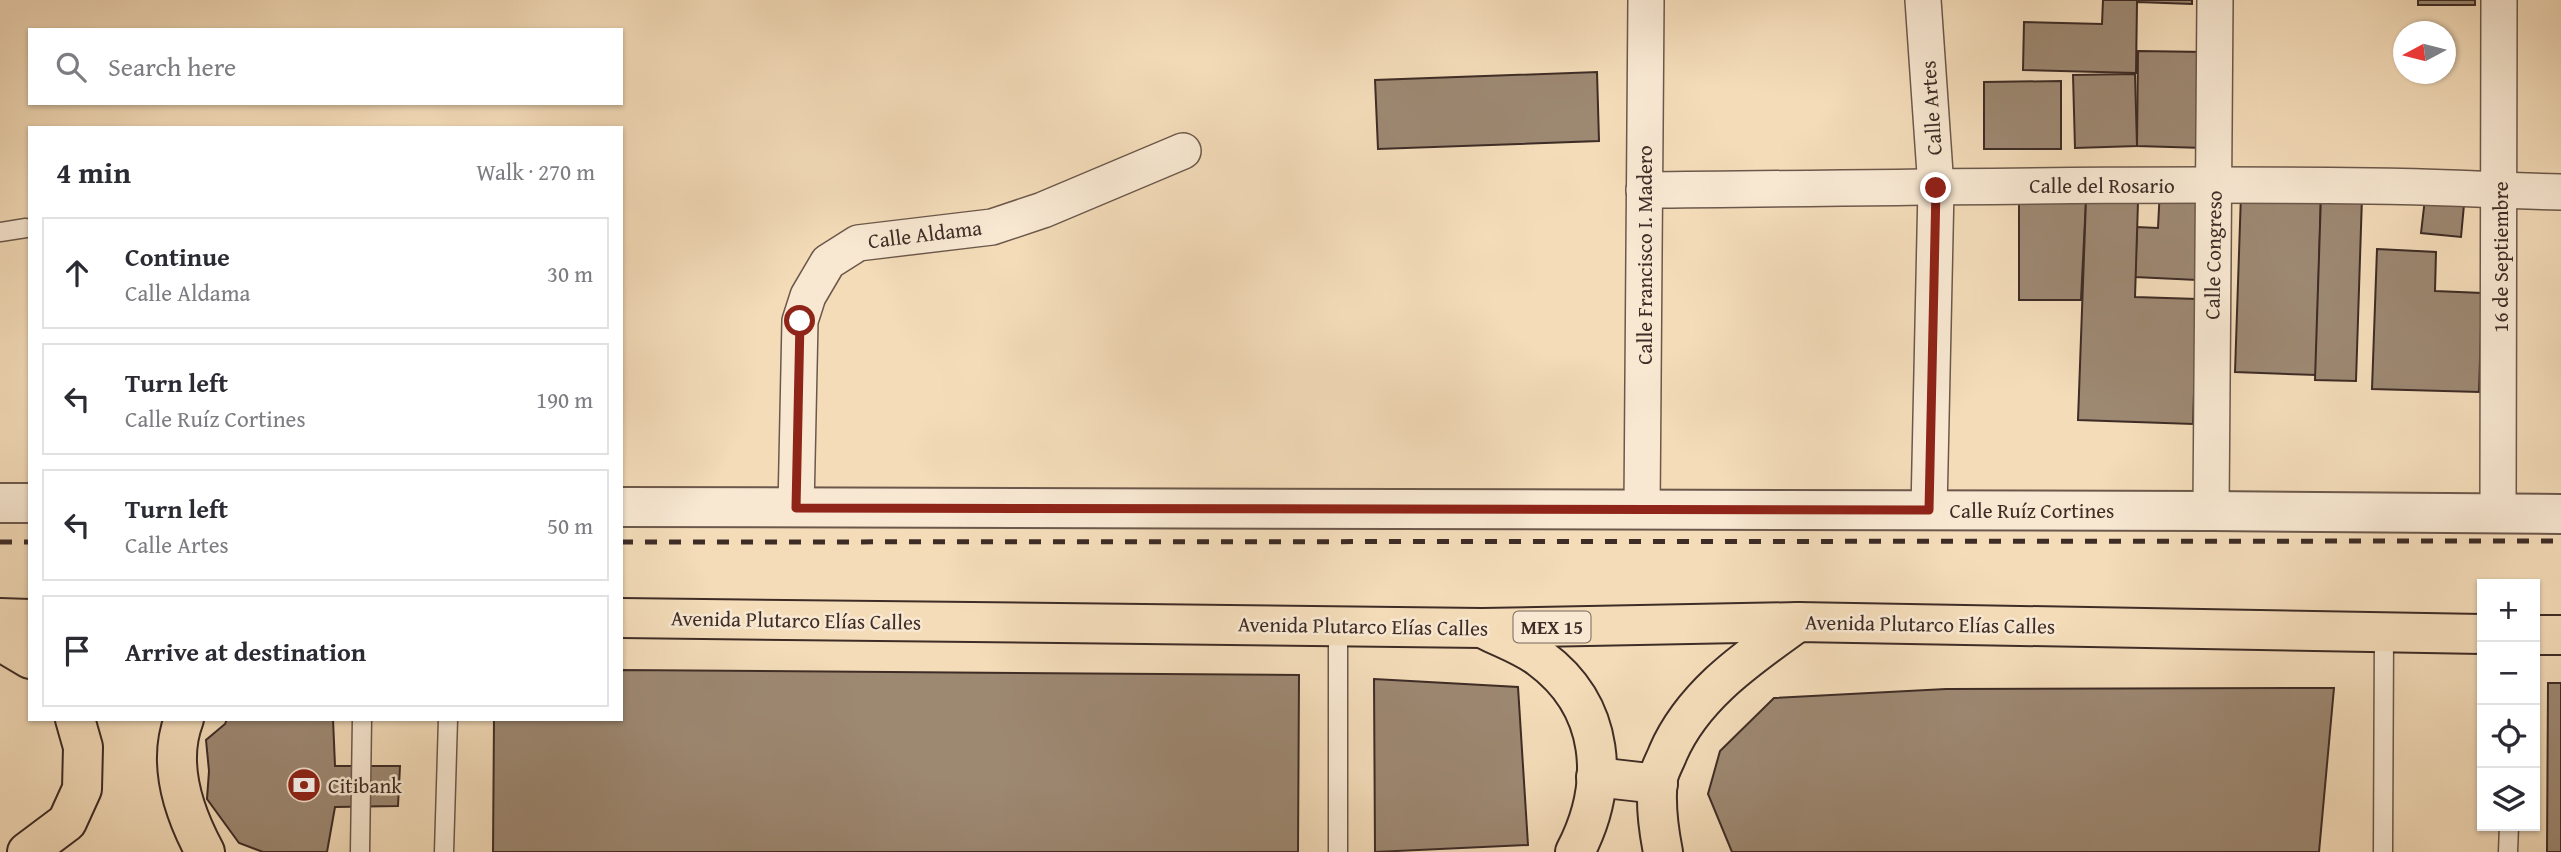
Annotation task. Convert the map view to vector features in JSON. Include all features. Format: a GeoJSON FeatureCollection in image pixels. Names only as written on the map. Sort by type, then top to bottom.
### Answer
{"type":"FeatureCollection","features":[{"type":"Feature","properties":{"kind":"highway"},"geometry":{"type":"LineString","coordinates":[[0,618],[28,619]]}},
{"type":"Feature","properties":{"kind":"highway","name":"Avenida Plutarco Elías Calles"},"geometry":{"type":"LineString","coordinates":[[623,618],[1482,628],[1798,622],[2477,634]]}},
{"type":"Feature","properties":{"kind":"highway"},"geometry":{"type":"LineString","coordinates":[[1663,852],[1657,817],[1659,774],[1678,729],[1705,698],[1749,657],[1798,622]]}},
{"type":"Feature","properties":{"kind":"highway"},"geometry":{"type":"LineString","coordinates":[[1482,628],[1538,656],[1564,678],[1585,707],[1598,752],[1595,793],[1586,832],[1575,852]]}},
{"type":"Feature","properties":{"kind":"highway"},"geometry":{"type":"LineString","coordinates":[[2540,635],[2561,635]]}},
{"type":"Feature","properties":{"kind":"highway"},"geometry":{"type":"LineString","coordinates":[[0,641],[28,658]]}},
{"type":"Feature","properties":{"kind":"highway"},"geometry":{"type":"LineString","coordinates":[[27,852],[67,822],[82,789],[83,747],[76,721]]}},
{"type":"Feature","properties":{"kind":"highway"},"geometry":{"type":"LineString","coordinates":[[183,721],[178,734],[178,772],[185,811],[205,852]]}},
{"type":"Feature","properties":{"kind":"highway"},"geometry":{"type":"LineString","coordinates":[[1596,777],[1658,784]]}},
{"type":"Feature","properties":{"kind":"street","name":"Calle Francisco I. Madero"},"geometry":{"type":"LineString","coordinates":[[1642,509],[1646,0]]}},
{"type":"Feature","properties":{"kind":"street","name":"Calle Artes"},"geometry":{"type":"LineString","coordinates":[[1923,0],[1936,188],[1929,510]]}},
{"type":"Feature","properties":{"kind":"street","name":"Calle Congreso"},"geometry":{"type":"LineString","coordinates":[[2211,511],[2216,0]]}},
{"type":"Feature","properties":{"kind":"street","name":"16 de Septiembre"},"geometry":{"type":"LineString","coordinates":[[2498,514],[2500,0]]}},
{"type":"Feature","properties":{"kind":"street","name":"Calle Aldama"},"geometry":{"type":"LineString","coordinates":[[796,508],[800,321],[808,296],[828,262],[858,243],[992,227],[1043,210],[1183,151]]}},
{"type":"Feature","properties":{"kind":"street","name":"Calle del Rosario"},"geometry":{"type":"LineString","coordinates":[[1644,190],[2074,184],[2373,186],[2561,192]]}},
{"type":"Feature","properties":{"kind":"street"},"geometry":{"type":"LineString","coordinates":[[0,503],[28,503]]}},
{"type":"Feature","properties":{"kind":"street","name":"Calle Ruíz Cortines"},"geometry":{"type":"LineString","coordinates":[[623,507],[2561,514]]}},
{"type":"Feature","properties":{"kind":"lane"},"geometry":{"type":"LineString","coordinates":[[0,232],[26,228]]}},
{"type":"Feature","properties":{"kind":"lane"},"geometry":{"type":"LineString","coordinates":[[1338,626],[1338,852]]}},
{"type":"Feature","properties":{"kind":"lane"},"geometry":{"type":"LineString","coordinates":[[2384,632],[2384,852]]}},
{"type":"Feature","properties":{"kind":"lane"},"geometry":{"type":"LineString","coordinates":[[360,852],[362,721]]}},
{"type":"Feature","properties":{"kind":"lane"},"geometry":{"type":"LineString","coordinates":[[444,852],[448,721]]}},
{"type":"Feature","properties":{"kind":"lane"},"geometry":{"type":"LineString","coordinates":[[2508,852],[2509,831]]}},
{"type":"Feature","properties":{"kind":"building"},"geometry":{"type":"Polygon","coordinates":[[[2103,0],[2192,0],[2192,4],[2137,2],[2136,73],[2023,70],[2024,22],[2102,24],[2103,0]]]}},
{"type":"Feature","properties":{"kind":"building"},"geometry":{"type":"Polygon","coordinates":[[[2418,0],[2475,0],[2475,5],[2418,5],[2418,0]]]}},
{"type":"Feature","properties":{"kind":"building"},"geometry":{"type":"Polygon","coordinates":[[[2138,51],[2206,52],[2204,148],[2137,146],[2138,51]]]}},
{"type":"Feature","properties":{"kind":"building"},"geometry":{"type":"Polygon","coordinates":[[[1597,72],[1599,141],[1378,149],[1375,80],[1597,72]]]}},
{"type":"Feature","properties":{"kind":"building"},"geometry":{"type":"Polygon","coordinates":[[[2135,74],[2137,146],[2075,148],[2073,75],[2135,74]]]}},
{"type":"Feature","properties":{"kind":"building"},"geometry":{"type":"Polygon","coordinates":[[[2061,81],[2061,149],[1984,149],[1984,82],[2061,81]]]}},
{"type":"Feature","properties":{"kind":"building"},"geometry":{"type":"Polygon","coordinates":[[[2160,188],[2200,190],[2197,280],[2135,277],[2137,227],[2158,228],[2160,188]]]}},
{"type":"Feature","properties":{"kind":"building"},"geometry":{"type":"Polygon","coordinates":[[[2426,190],[2465,194],[2461,237],[2421,233],[2426,190]]]}},
{"type":"Feature","properties":{"kind":"building"},"geometry":{"type":"Polygon","coordinates":[[[2019,194],[2086,200],[2081,300],[2019,300],[2019,194]]]}},
{"type":"Feature","properties":{"kind":"building"},"geometry":{"type":"Polygon","coordinates":[[[2241,194],[2321,195],[2316,375],[2235,372],[2241,194]]]}},
{"type":"Feature","properties":{"kind":"building"},"geometry":{"type":"Polygon","coordinates":[[[2321,195],[2362,197],[2356,381],[2315,380],[2321,195]]]}},
{"type":"Feature","properties":{"kind":"building"},"geometry":{"type":"Polygon","coordinates":[[[2086,200],[2138,202],[2135,297],[2197,299],[2193,424],[2078,420],[2086,200]]]}},
{"type":"Feature","properties":{"kind":"building"},"geometry":{"type":"Polygon","coordinates":[[[2377,249],[2436,252],[2435,291],[2482,293],[2479,392],[2372,389],[2377,249]]]}},
{"type":"Feature","properties":{"kind":"building"},"geometry":{"type":"Polygon","coordinates":[[[623,670],[1299,675],[1298,852],[493,852],[494,721],[623,721],[623,670]]]}},
{"type":"Feature","properties":{"kind":"building"},"geometry":{"type":"Polygon","coordinates":[[[1374,679],[1518,687],[1528,845],[1375,852],[1374,679]]]}},
{"type":"Feature","properties":{"kind":"building"},"geometry":{"type":"Polygon","coordinates":[[[2548,683],[2561,683],[2561,852],[2547,852],[2548,683]]]}},
{"type":"Feature","properties":{"kind":"building"},"geometry":{"type":"Polygon","coordinates":[[[2334,688],[2319,852],[1732,852],[1708,794],[1720,751],[1774,698],[1946,689],[2334,688]]]}},
{"type":"Feature","properties":{"kind":"building","name":"Citibank"},"geometry":{"type":"Polygon","coordinates":[[[226,721],[333,721],[335,766],[400,766],[398,806],[335,807],[327,852],[263,852],[239,843],[207,799],[209,771],[206,740],[226,721]]]}},
{"type":"Feature","properties":{"kind":"railway"},"geometry":{"type":"LineString","coordinates":[[623,542],[2561,541]]}},
{"type":"Feature","properties":{"kind":"railway"},"geometry":{"type":"LineString","coordinates":[[0,542],[28,542]]}},
{"type":"Feature","properties":{"kind":"place","name":"Citibank"},"geometry":{"type":"Point","coordinates":[304,785]}},
{"type":"Feature","properties":{"kind":"route"},"geometry":{"type":"LineString","coordinates":[[800,321],[796,508],[1929,510],[1936,188]]}}]}
